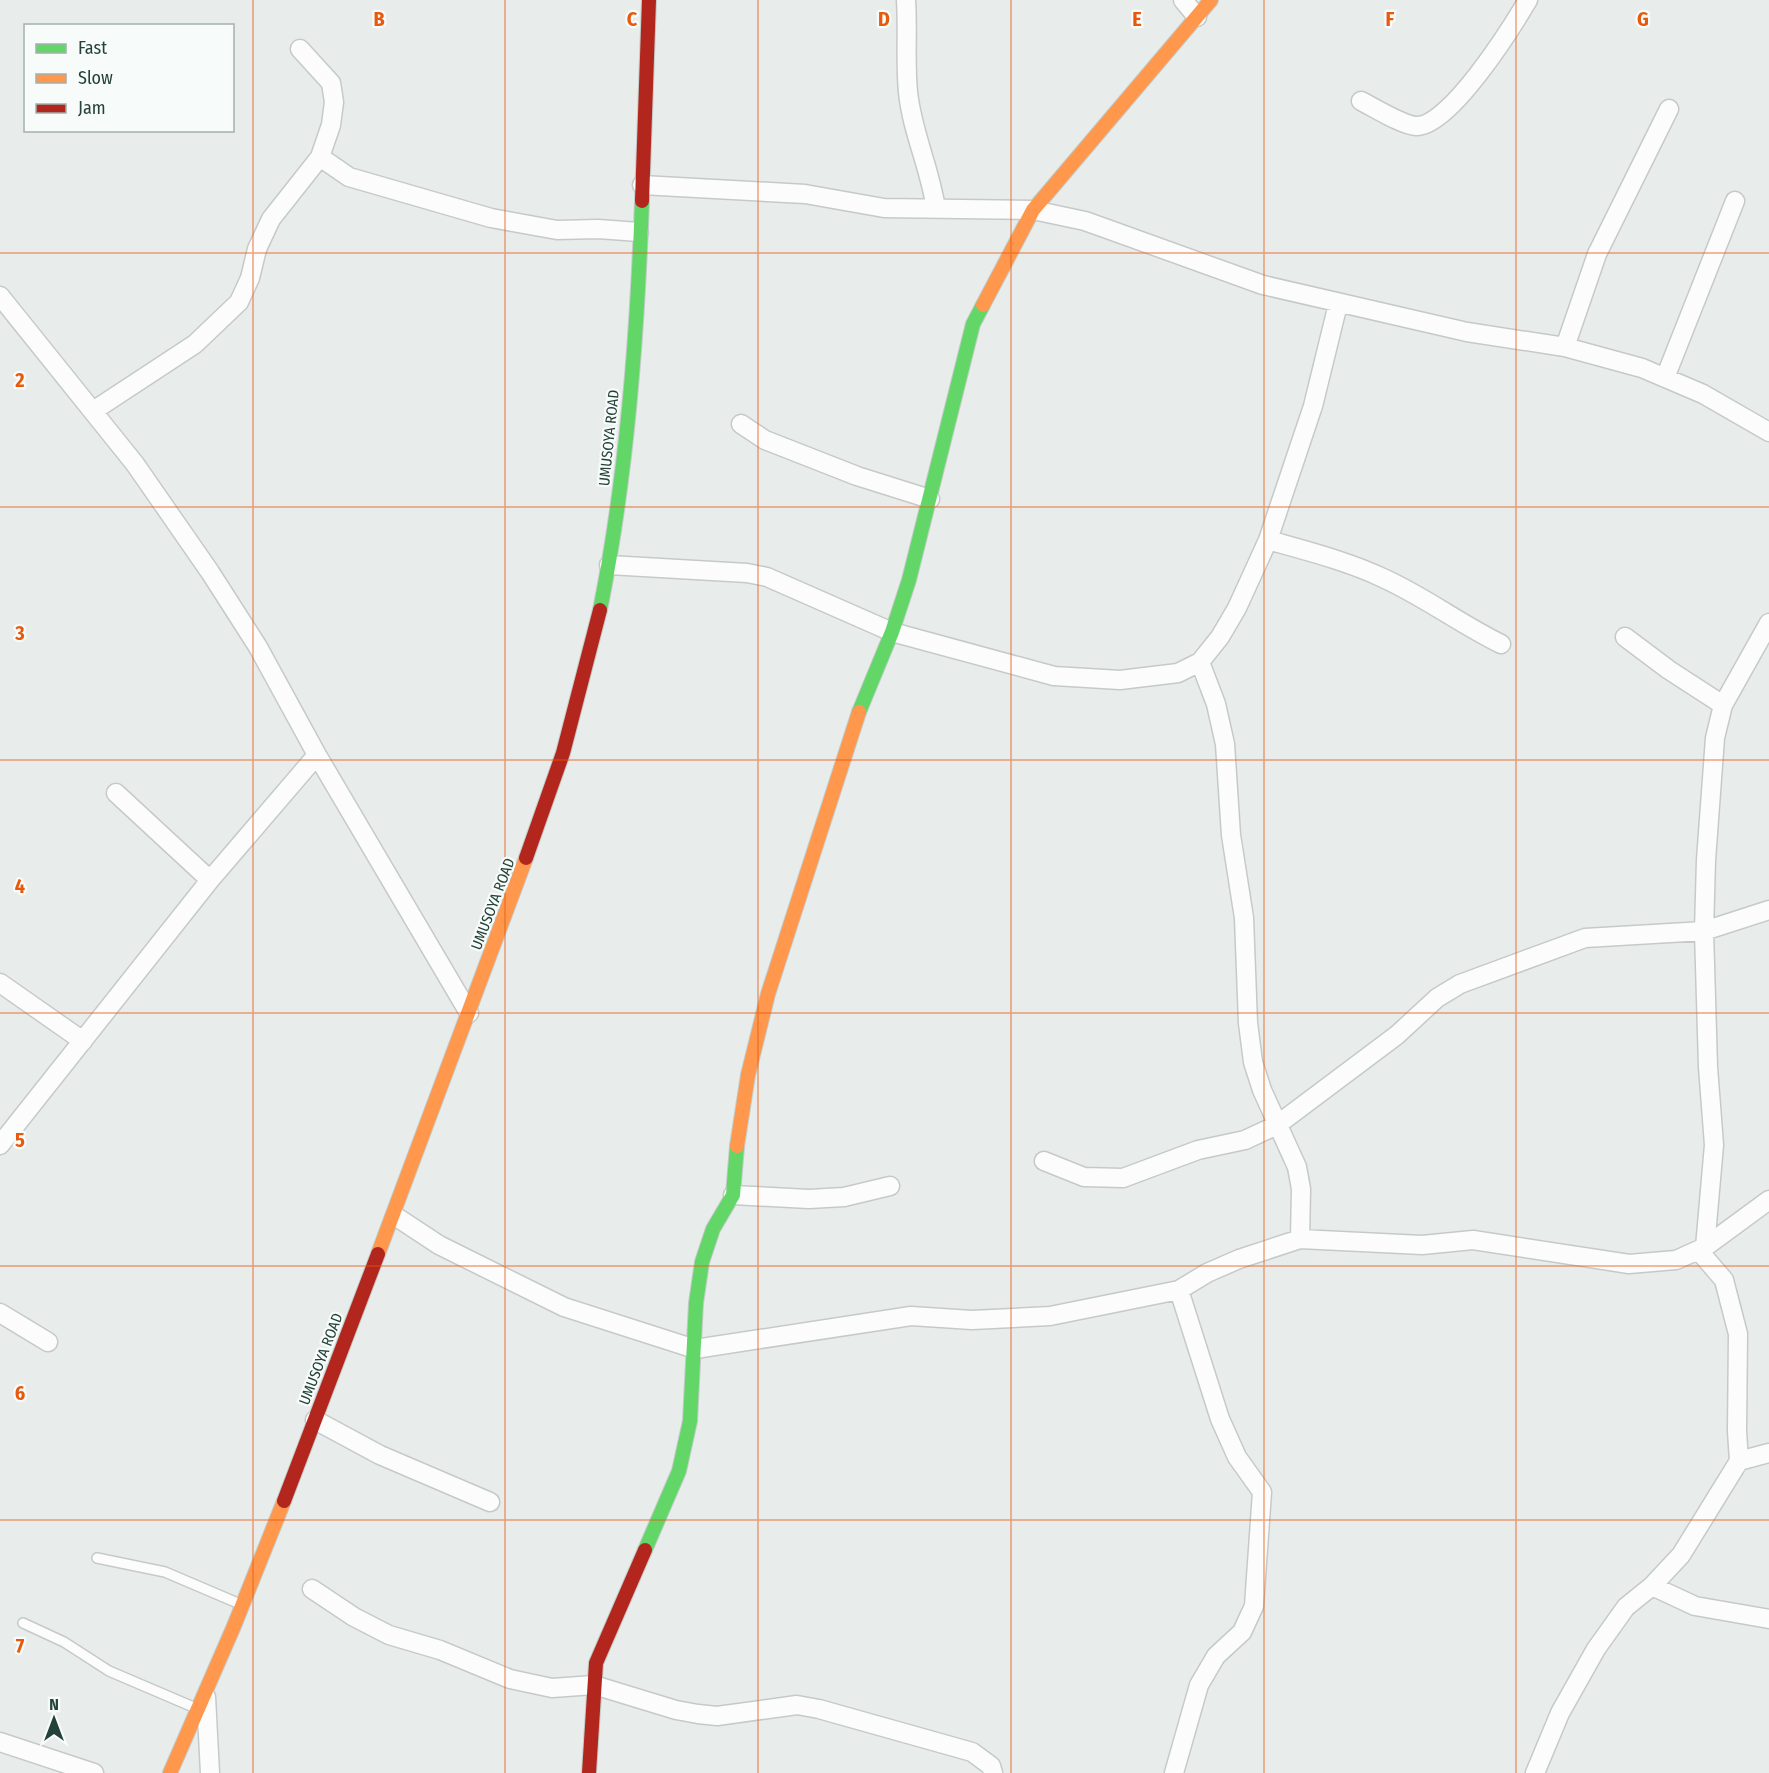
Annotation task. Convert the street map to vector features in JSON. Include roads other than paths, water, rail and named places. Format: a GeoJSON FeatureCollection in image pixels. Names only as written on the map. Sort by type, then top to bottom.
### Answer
{"type":"FeatureCollection","features":[{"type":"Feature","properties":{"kind":"street","name":"UMUSOYA ROAD"},"geometry":{"type":"LineString","coordinates":[[170,1773],[243,1605],[395,1216],[523,872],[586,676],[609,565],[628,435],[642,185],[649,0]]}},
{"type":"Feature","properties":{"kind":"street"},"geometry":{"type":"LineString","coordinates":[[906,0],[908,92],[918,139],[932,176],[936,209]]}},
{"type":"Feature","properties":{"kind":"street"},"geometry":{"type":"LineString","coordinates":[[1183,0],[1197,17]]}},
{"type":"Feature","properties":{"kind":"street"},"geometry":{"type":"LineString","coordinates":[[589,1773],[596,1663],[610,1626],[680,1471],[690,1421],[696,1303],[702,1262],[713,1229],[733,1195],[739,1126],[748,1075],[768,994],[865,692],[892,632],[930,500],[973,324],[1033,210],[1211,0]]}},
{"type":"Feature","properties":{"kind":"street"},"geometry":{"type":"LineString","coordinates":[[1362,101],[1414,126],[1430,123],[1480,72],[1506,37],[1528,0]]}},
{"type":"Feature","properties":{"kind":"street"},"geometry":{"type":"LineString","coordinates":[[93,411],[195,344],[239,303],[250,278],[257,249],[271,219],[320,157],[331,125],[334,102],[331,83],[300,49]]}},
{"type":"Feature","properties":{"kind":"street"},"geometry":{"type":"LineString","coordinates":[[1565,347],[1597,254],[1669,109]]}},
{"type":"Feature","properties":{"kind":"street"},"geometry":{"type":"LineString","coordinates":[[320,157],[349,177],[491,218],[557,230],[598,229],[639,232]]}},
{"type":"Feature","properties":{"kind":"street"},"geometry":{"type":"LineString","coordinates":[[642,185],[805,194],[884,208],[1033,210],[1085,221],[1263,285],[1467,332],[1565,347],[1642,368],[1703,394],[1769,432]]}},
{"type":"Feature","properties":{"kind":"street"},"geometry":{"type":"LineString","coordinates":[[1665,378],[1735,201]]}},
{"type":"Feature","properties":{"kind":"street"},"geometry":{"type":"LineString","coordinates":[[0,296],[135,464],[210,572],[258,647],[317,755],[469,1013]]}},
{"type":"Feature","properties":{"kind":"street"},"geometry":{"type":"LineString","coordinates":[[609,565],[747,573],[767,577],[892,632],[1054,676],[1120,680],[1178,673],[1200,662],[1238,608],[1268,540],[1313,406],[1338,304]]}},
{"type":"Feature","properties":{"kind":"street"},"geometry":{"type":"LineString","coordinates":[[741,424],[765,440],[857,476],[930,500]]}},
{"type":"Feature","properties":{"kind":"street"},"geometry":{"type":"LineString","coordinates":[[1268,540],[1320,554],[1382,577],[1432,603],[1464,626],[1501,644]]}},
{"type":"Feature","properties":{"kind":"street"},"geometry":{"type":"LineString","coordinates":[[1535,1773],[1560,1713],[1596,1649],[1626,1607],[1652,1586],[1682,1555],[1739,1461],[1738,1334],[1724,1280],[1702,1249],[1714,1145],[1708,1067],[1704,931],[1710,788],[1715,738],[1723,705],[1769,623]]}},
{"type":"Feature","properties":{"kind":"street"},"geometry":{"type":"LineString","coordinates":[[1625,637],[1723,705]]}},
{"type":"Feature","properties":{"kind":"street"},"geometry":{"type":"LineString","coordinates":[[1200,662],[1216,704],[1225,744],[1231,835],[1244,918],[1248,1023],[1253,1062],[1277,1125],[1298,1167],[1301,1189],[1300,1239]]}},
{"type":"Feature","properties":{"kind":"street"},"geometry":{"type":"LineString","coordinates":[[0,1144],[210,880],[317,755]]}},
{"type":"Feature","properties":{"kind":"street"},"geometry":{"type":"LineString","coordinates":[[116,793],[210,880]]}},
{"type":"Feature","properties":{"kind":"street"},"geometry":{"type":"LineString","coordinates":[[1044,1161],[1084,1177],[1123,1178],[1198,1150],[1245,1140],[1277,1125],[1397,1035],[1437,998],[1460,984],[1585,938],[1704,931],[1769,910]]}},
{"type":"Feature","properties":{"kind":"street"},"geometry":{"type":"LineString","coordinates":[[0,982],[83,1041]]}},
{"type":"Feature","properties":{"kind":"street"},"geometry":{"type":"LineString","coordinates":[[733,1195],[833,1197],[890,1186]]}},
{"type":"Feature","properties":{"kind":"street"},"geometry":{"type":"LineString","coordinates":[[395,1216],[439,1245],[564,1307],[695,1349],[911,1316],[972,1320],[1050,1316],[1179,1290],[1207,1273],[1228,1264],[1300,1239],[1422,1245],[1473,1240],[1629,1264],[1676,1260],[1702,1249],[1769,1200]]}},
{"type":"Feature","properties":{"kind":"street"},"geometry":{"type":"LineString","coordinates":[[1174,1773],[1199,1685],[1216,1656],[1242,1632],[1254,1606],[1262,1492],[1237,1457],[1220,1419],[1179,1290]]}},
{"type":"Feature","properties":{"kind":"street"},"geometry":{"type":"LineString","coordinates":[[0,1313],[48,1342]]}},
{"type":"Feature","properties":{"kind":"street"},"geometry":{"type":"LineString","coordinates":[[315,1420],[380,1455],[490,1502]]}},
{"type":"Feature","properties":{"kind":"street"},"geometry":{"type":"LineString","coordinates":[[1739,1461],[1769,1453]]}},
{"type":"Feature","properties":{"kind":"street"},"geometry":{"type":"LineString","coordinates":[[1652,1586],[1695,1606],[1769,1619]]}},
{"type":"Feature","properties":{"kind":"street"},"geometry":{"type":"LineString","coordinates":[[312,1589],[354,1617],[389,1635],[440,1650],[510,1679],[552,1688],[594,1685],[676,1710],[717,1716],[798,1705],[819,1709],[972,1752],[991,1766],[993,1773]]}},
{"type":"Feature","properties":{"kind":"street"},"geometry":{"type":"LineString","coordinates":[[202,1701],[210,1773]]}},
{"type":"Feature","properties":{"kind":"street"},"geometry":{"type":"LineString","coordinates":[[0,1743],[94,1773]]}},
{"type":"Feature","properties":{"kind":"lane"},"geometry":{"type":"LineString","coordinates":[[97,1558],[165,1572],[243,1605]]}},
{"type":"Feature","properties":{"kind":"lane"},"geometry":{"type":"LineString","coordinates":[[23,1623],[64,1642],[109,1671],[202,1701]]}}]}
